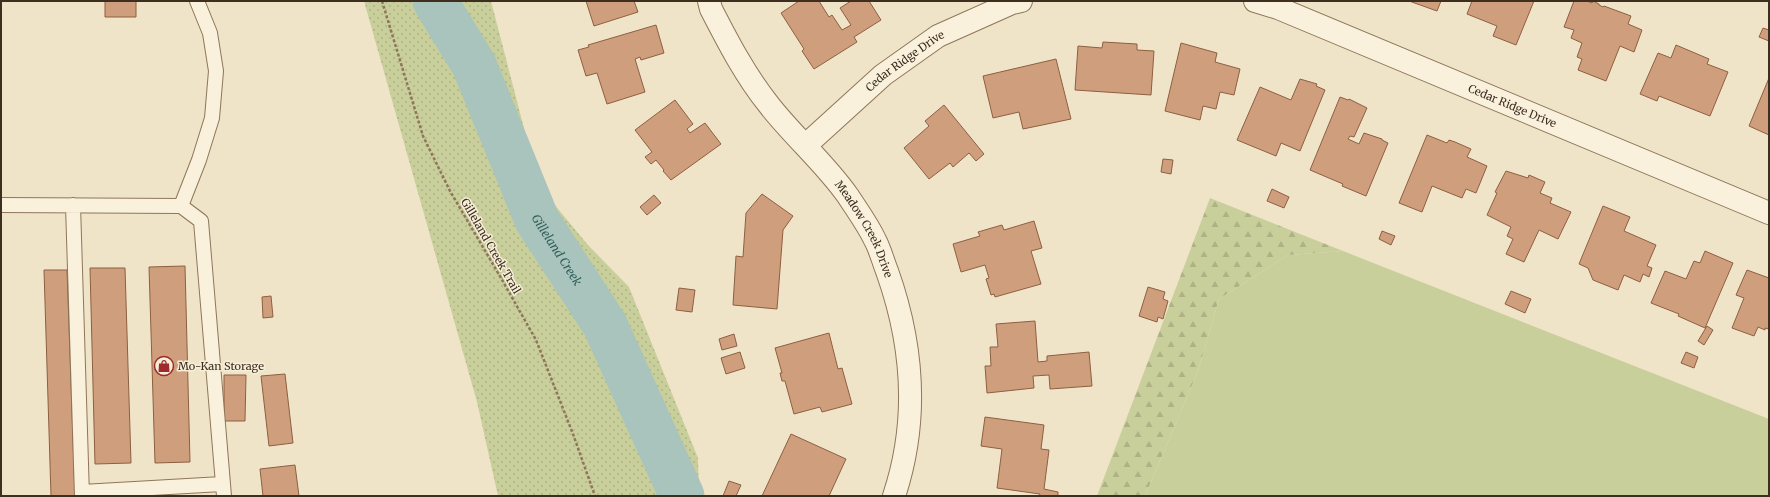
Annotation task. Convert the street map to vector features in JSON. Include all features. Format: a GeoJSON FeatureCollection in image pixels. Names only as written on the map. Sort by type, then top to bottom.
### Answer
{"type":"FeatureCollection","features":[{"type":"Feature","properties":{"kind":"street","name":"Meadow Creek Drive"},"geometry":{"type":"LineString","coordinates":[[709,1],[711,9],[738,61],[769,105],[806,145],[847,195],[875,240],[894,290],[906,337],[910,376],[910,422],[900,478],[894,496]]}},
{"type":"Feature","properties":{"kind":"street","name":"Cedar Ridge Drive"},"geometry":{"type":"LineString","coordinates":[[806,145],[883,75],[938,36],[1012,3],[1021,1]]}},
{"type":"Feature","properties":{"kind":"street","name":"Cedar Ridge Drive"},"geometry":{"type":"LineString","coordinates":[[1255,1],[1278,8],[1769,214]]}},
{"type":"Feature","properties":{"kind":"lane"},"geometry":{"type":"LineString","coordinates":[[181,206],[199,160],[212,118],[216,71],[210,33],[197,1]]}},
{"type":"Feature","properties":{"kind":"lane"},"geometry":{"type":"LineString","coordinates":[[1,205],[73,205],[181,206],[201,221],[223,490],[82,494],[73,205]]}},
{"type":"Feature","properties":{"kind":"path","name":"Gilleland Creek Trail"},"geometry":{"type":"LineString","coordinates":[[382,1],[423,136],[450,190],[536,340],[574,434],[595,496]]}},
{"type":"Feature","properties":{"kind":"green space"},"geometry":{"type":"Polygon","coordinates":[[[364,1],[491,1],[539,186],[588,245],[629,287],[698,458],[699,496],[498,496],[477,402],[364,1]]]}},
{"type":"Feature","properties":{"kind":"green space"},"geometry":{"type":"Polygon","coordinates":[[[1210,198],[1343,251],[1288,255],[1219,299],[1198,371],[1145,496],[1097,496],[1210,198]]]}},
{"type":"Feature","properties":{"kind":"green space"},"geometry":{"type":"Polygon","coordinates":[[[1343,251],[1769,419],[1769,496],[1145,496],[1198,371],[1219,299],[1288,255],[1343,251]]]}},
{"type":"Feature","properties":{"kind":"building"},"geometry":{"type":"Polygon","coordinates":[[[105,1],[136,1],[136,17],[105,17],[105,1]]]}},
{"type":"Feature","properties":{"kind":"building"},"geometry":{"type":"Polygon","coordinates":[[[586,1],[634,1],[638,12],[594,26],[586,1]]]}},
{"type":"Feature","properties":{"kind":"building"},"geometry":{"type":"Polygon","coordinates":[[[799,1],[819,1],[829,17],[832,15],[842,30],[851,25],[840,8],[851,1],[869,1],[881,20],[854,37],[857,42],[814,69],[802,51],[804,49],[781,13],[799,1]]]}},
{"type":"Feature","properties":{"kind":"building"},"geometry":{"type":"Polygon","coordinates":[[[1409,1],[1441,1],[1437,11],[1409,1]]]}},
{"type":"Feature","properties":{"kind":"building"},"geometry":{"type":"Polygon","coordinates":[[[1472,1],[1534,1],[1516,45],[1493,36],[1497,26],[1467,14],[1472,1]]]}},
{"type":"Feature","properties":{"kind":"building"},"geometry":{"type":"Polygon","coordinates":[[[1574,1],[1587,1],[1592,3],[1593,1],[1603,7],[1604,6],[1631,16],[1628,24],[1642,30],[1634,52],[1620,46],[1606,81],[1578,70],[1582,59],[1577,57],[1582,43],[1571,38],[1574,30],[1564,27],[1574,1]]]}},
{"type":"Feature","properties":{"kind":"building"},"geometry":{"type":"Polygon","coordinates":[[[656,25],[664,53],[641,60],[640,57],[635,59],[645,92],[607,104],[597,73],[586,76],[578,50],[589,47],[588,45],[656,25]]]}},
{"type":"Feature","properties":{"kind":"building"},"geometry":{"type":"Polygon","coordinates":[[[1763,28],[1769,30],[1769,41],[1759,37],[1763,28]]]}},
{"type":"Feature","properties":{"kind":"building"},"geometry":{"type":"Polygon","coordinates":[[[1103,42],[1137,44],[1137,50],[1154,51],[1151,95],[1075,90],[1078,46],[1102,48],[1103,42]]]}},
{"type":"Feature","properties":{"kind":"building"},"geometry":{"type":"Polygon","coordinates":[[[1181,43],[1217,53],[1215,62],[1240,69],[1234,95],[1220,92],[1216,109],[1203,106],[1200,120],[1165,111],[1181,43]]]}},
{"type":"Feature","properties":{"kind":"building"},"geometry":{"type":"Polygon","coordinates":[[[1676,45],[1709,59],[1707,64],[1728,72],[1710,116],[1659,96],[1657,101],[1640,94],[1658,53],[1671,58],[1676,45]]]}},
{"type":"Feature","properties":{"kind":"building"},"geometry":{"type":"Polygon","coordinates":[[[1056,59],[1071,119],[1023,129],[1019,112],[993,118],[983,76],[1056,59]]]}},
{"type":"Feature","properties":{"kind":"building"},"geometry":{"type":"Polygon","coordinates":[[[1769,78],[1769,135],[1749,126],[1769,78]]]}},
{"type":"Feature","properties":{"kind":"building"},"geometry":{"type":"Polygon","coordinates":[[[1300,79],[1317,84],[1316,86],[1325,90],[1300,151],[1281,143],[1276,156],[1237,140],[1260,87],[1291,100],[1300,79]]]}},
{"type":"Feature","properties":{"kind":"building"},"geometry":{"type":"Polygon","coordinates":[[[1340,97],[1349,99],[1367,108],[1354,137],[1350,136],[1348,139],[1359,144],[1364,133],[1382,139],[1388,143],[1366,196],[1310,170],[1340,97]]]}},
{"type":"Feature","properties":{"kind":"building"},"geometry":{"type":"Polygon","coordinates":[[[675,100],[693,124],[687,129],[690,133],[705,123],[721,144],[671,180],[656,160],[651,164],[645,157],[652,152],[635,130],[675,100]]]}},
{"type":"Feature","properties":{"kind":"building"},"geometry":{"type":"Polygon","coordinates":[[[944,105],[984,154],[976,161],[969,153],[953,167],[950,163],[929,179],[904,148],[929,126],[925,121],[944,105]]]}},
{"type":"Feature","properties":{"kind":"building"},"geometry":{"type":"Polygon","coordinates":[[[1427,135],[1447,143],[1449,140],[1471,149],[1467,157],[1487,166],[1476,193],[1466,189],[1462,198],[1432,186],[1422,212],[1399,203],[1427,135]]]}},
{"type":"Feature","properties":{"kind":"building"},"geometry":{"type":"Polygon","coordinates":[[[1163,159],[1173,160],[1171,174],[1161,172],[1163,159]]]}},
{"type":"Feature","properties":{"kind":"building"},"geometry":{"type":"Polygon","coordinates":[[[1506,171],[1528,178],[1529,175],[1545,182],[1540,193],[1552,198],[1550,203],[1571,212],[1558,239],[1539,230],[1524,262],[1506,254],[1513,239],[1507,236],[1511,227],[1487,215],[1497,193],[1495,192],[1506,171]]]}},
{"type":"Feature","properties":{"kind":"building"},"geometry":{"type":"Polygon","coordinates":[[[1272,189],[1289,197],[1284,208],[1267,201],[1272,189]]]}},
{"type":"Feature","properties":{"kind":"building"},"geometry":{"type":"Polygon","coordinates":[[[762,194],[793,216],[783,230],[777,309],[733,305],[736,256],[743,257],[746,213],[762,194]]]}},
{"type":"Feature","properties":{"kind":"building"},"geometry":{"type":"Polygon","coordinates":[[[654,195],[661,203],[647,215],[640,207],[654,195]]]}},
{"type":"Feature","properties":{"kind":"building"},"geometry":{"type":"Polygon","coordinates":[[[1603,206],[1630,217],[1624,231],[1656,245],[1647,266],[1652,268],[1649,277],[1643,274],[1640,282],[1624,275],[1618,290],[1593,280],[1588,268],[1579,264],[1603,206]]]}},
{"type":"Feature","properties":{"kind":"building"},"geometry":{"type":"Polygon","coordinates":[[[1034,221],[1042,248],[1031,251],[1041,284],[995,297],[994,294],[991,295],[986,279],[989,278],[985,265],[961,272],[953,244],[980,236],[978,232],[1002,225],[1004,230],[1034,221]]]}},
{"type":"Feature","properties":{"kind":"building"},"geometry":{"type":"Polygon","coordinates":[[[1382,231],[1395,236],[1391,245],[1379,239],[1382,231]]]}},
{"type":"Feature","properties":{"kind":"building"},"geometry":{"type":"Polygon","coordinates":[[[1705,251],[1733,263],[1705,328],[1678,316],[1679,314],[1651,303],[1665,271],[1686,279],[1694,261],[1700,263],[1705,251]]]}},
{"type":"Feature","properties":{"kind":"building"},"geometry":{"type":"Polygon","coordinates":[[[185,266],[190,462],[155,463],[149,267],[185,266]]]}},
{"type":"Feature","properties":{"kind":"building"},"geometry":{"type":"Polygon","coordinates":[[[90,268],[125,268],[131,463],[95,464],[90,268]]]}},
{"type":"Feature","properties":{"kind":"building"},"geometry":{"type":"Polygon","coordinates":[[[44,270],[67,270],[75,496],[51,496],[44,270]]]}},
{"type":"Feature","properties":{"kind":"building"},"geometry":{"type":"Polygon","coordinates":[[[1747,270],[1769,278],[1769,329],[1765,328],[1765,330],[1758,327],[1754,336],[1732,328],[1744,298],[1736,295],[1747,270]]]}},
{"type":"Feature","properties":{"kind":"building"},"geometry":{"type":"Polygon","coordinates":[[[1148,287],[1165,292],[1163,299],[1168,301],[1163,319],[1158,317],[1157,322],[1139,316],[1148,287]]]}},
{"type":"Feature","properties":{"kind":"building"},"geometry":{"type":"Polygon","coordinates":[[[679,288],[695,290],[692,312],[676,310],[679,288]]]}},
{"type":"Feature","properties":{"kind":"building"},"geometry":{"type":"Polygon","coordinates":[[[1511,291],[1531,299],[1525,313],[1505,304],[1511,291]]]}},
{"type":"Feature","properties":{"kind":"building"},"geometry":{"type":"Polygon","coordinates":[[[271,296],[273,317],[263,318],[262,297],[271,296]]]}},
{"type":"Feature","properties":{"kind":"building"},"geometry":{"type":"Polygon","coordinates":[[[1035,321],[1038,362],[1047,361],[1047,356],[1089,352],[1092,386],[1050,389],[1049,375],[1033,376],[1034,388],[987,393],[985,366],[991,366],[990,347],[998,347],[996,324],[1035,321]]]}},
{"type":"Feature","properties":{"kind":"building"},"geometry":{"type":"Polygon","coordinates":[[[1707,326],[1713,330],[1704,345],[1698,341],[1707,326]]]}},
{"type":"Feature","properties":{"kind":"building"},"geometry":{"type":"Polygon","coordinates":[[[829,333],[838,369],[842,368],[852,404],[822,412],[820,407],[794,414],[785,381],[782,381],[780,373],[782,373],[775,348],[829,333]]]}},
{"type":"Feature","properties":{"kind":"building"},"geometry":{"type":"Polygon","coordinates":[[[734,334],[737,346],[722,350],[719,339],[734,334]]]}},
{"type":"Feature","properties":{"kind":"building"},"geometry":{"type":"Polygon","coordinates":[[[740,352],[745,368],[726,374],[721,358],[740,352]]]}},
{"type":"Feature","properties":{"kind":"building"},"geometry":{"type":"Polygon","coordinates":[[[1686,352],[1698,357],[1694,368],[1681,363],[1686,352]]]}},
{"type":"Feature","properties":{"kind":"building"},"geometry":{"type":"Polygon","coordinates":[[[285,374],[293,443],[269,446],[261,376],[285,374]]]}},
{"type":"Feature","properties":{"kind":"building"},"geometry":{"type":"Polygon","coordinates":[[[224,375],[246,375],[245,421],[224,421],[224,375]]]}},
{"type":"Feature","properties":{"kind":"building"},"geometry":{"type":"Polygon","coordinates":[[[985,417],[1044,425],[1041,449],[1049,450],[1044,489],[1058,492],[1058,496],[1039,496],[1040,494],[997,488],[1002,449],[981,446],[985,417]]]}},
{"type":"Feature","properties":{"kind":"building"},"geometry":{"type":"Polygon","coordinates":[[[791,434],[846,459],[829,496],[762,496],[791,434]]]}},
{"type":"Feature","properties":{"kind":"building"},"geometry":{"type":"Polygon","coordinates":[[[295,465],[299,496],[263,496],[260,469],[295,465]]]}},
{"type":"Feature","properties":{"kind":"building"},"geometry":{"type":"Polygon","coordinates":[[[729,481],[741,485],[736,496],[723,496],[729,481]]]}},
{"type":"Feature","properties":{"kind":"waterway","name":"Gilleland Creek"},"geometry":{"type":"LineString","coordinates":[[435,1],[474,65],[537,220],[605,325],[682,496]]}},
{"type":"Feature","properties":{"kind":"place","name":"Mo-Kan Storage"},"geometry":{"type":"Point","coordinates":[164,366]}}]}
